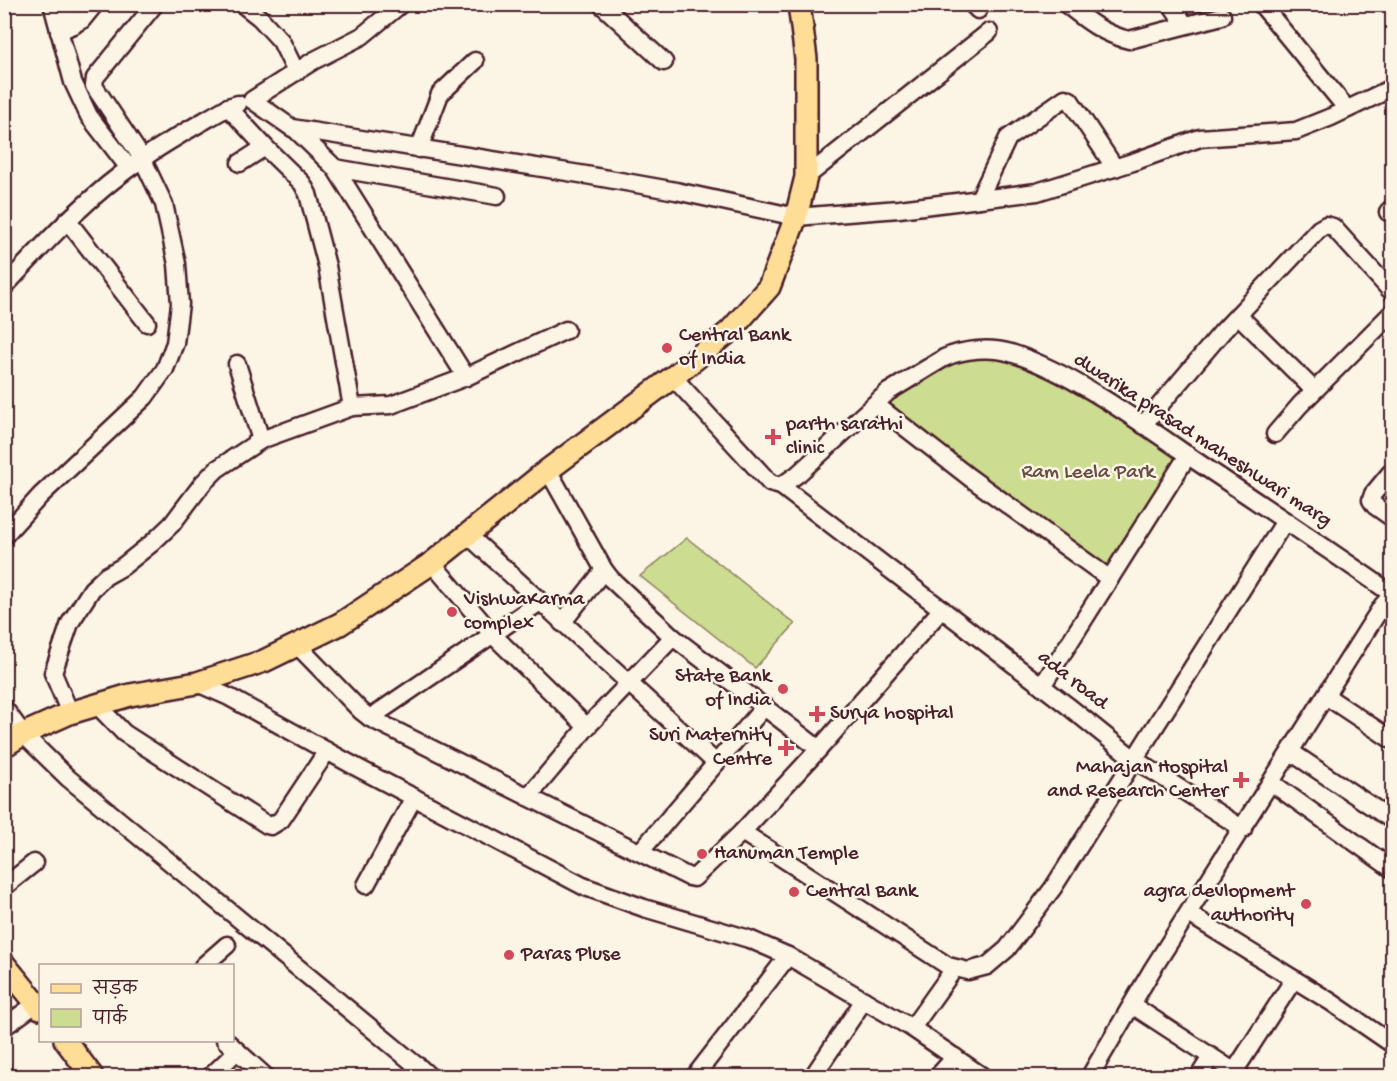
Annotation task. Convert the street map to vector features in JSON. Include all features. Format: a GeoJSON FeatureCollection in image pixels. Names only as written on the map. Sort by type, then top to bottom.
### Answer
{"type":"FeatureCollection","features":[{"type":"Feature","properties":{"kind":"main road"},"geometry":{"type":"LineString","coordinates":[[4,746],[70,713],[130,695],[197,683],[264,661],[340,624],[432,563],[548,470],[673,377],[730,331],[769,287],[796,216],[806,177],[806,58],[799,4]]}},
{"type":"Feature","properties":{"kind":"main road"},"geometry":{"type":"LineString","coordinates":[[4,964],[39,1006]]}},
{"type":"Feature","properties":{"kind":"main road"},"geometry":{"type":"LineString","coordinates":[[66,1042],[92,1077]]}},
{"type":"Feature","properties":{"kind":"street"},"geometry":{"type":"LineString","coordinates":[[52,4],[73,82],[89,116],[135,163]]}},
{"type":"Feature","properties":{"kind":"street"},"geometry":{"type":"LineString","coordinates":[[66,4],[74,25]]}},
{"type":"Feature","properties":{"kind":"street"},"geometry":{"type":"LineString","coordinates":[[59,32],[84,18],[94,4]]}},
{"type":"Feature","properties":{"kind":"street"},"geometry":{"type":"LineString","coordinates":[[4,536],[40,496],[145,397],[165,369],[175,343],[180,304],[177,264],[164,204],[135,163],[95,89],[94,81],[155,4]]}},
{"type":"Feature","properties":{"kind":"street"},"geometry":{"type":"LineString","coordinates":[[242,4],[260,18],[281,40],[296,72]]}},
{"type":"Feature","properties":{"kind":"street"},"geometry":{"type":"LineString","coordinates":[[4,287],[67,220],[135,163],[228,106],[252,100],[313,61],[362,36],[401,4]]}},
{"type":"Feature","properties":{"kind":"street"},"geometry":{"type":"LineString","coordinates":[[601,4],[664,62]]}},
{"type":"Feature","properties":{"kind":"street"},"geometry":{"type":"LineString","coordinates":[[1066,4],[1098,29],[1129,40],[1222,16]]}},
{"type":"Feature","properties":{"kind":"street"},"geometry":{"type":"LineString","coordinates":[[1171,4],[1185,25]]}},
{"type":"Feature","properties":{"kind":"street"},"geometry":{"type":"LineString","coordinates":[[1261,4],[1347,109]]}},
{"type":"Feature","properties":{"kind":"street"},"geometry":{"type":"LineString","coordinates":[[806,177],[989,32]]}},
{"type":"Feature","properties":{"kind":"street"},"geometry":{"type":"LineString","coordinates":[[419,149],[440,94],[475,61]]}},
{"type":"Feature","properties":{"kind":"street"},"geometry":{"type":"LineString","coordinates":[[292,128],[631,183],[796,216],[899,209],[1037,192],[1200,138],[1296,132],[1392,88]]}},
{"type":"Feature","properties":{"kind":"street"},"geometry":{"type":"LineString","coordinates":[[979,199],[1008,138],[1065,98],[1070,100],[1115,168]]}},
{"type":"Feature","properties":{"kind":"street"},"geometry":{"type":"LineString","coordinates":[[252,100],[296,129],[335,168],[466,377]]}},
{"type":"Feature","properties":{"kind":"street"},"geometry":{"type":"LineString","coordinates":[[228,106],[302,183],[308,194],[327,266],[352,407]]}},
{"type":"Feature","properties":{"kind":"street"},"geometry":{"type":"LineString","coordinates":[[240,163],[266,147]]}},
{"type":"Feature","properties":{"kind":"street"},"geometry":{"type":"LineString","coordinates":[[335,168],[497,196]]}},
{"type":"Feature","properties":{"kind":"street"},"geometry":{"type":"LineString","coordinates":[[67,220],[147,323]]}},
{"type":"Feature","properties":{"kind":"street"},"geometry":{"type":"LineString","coordinates":[[1143,424],[1238,315],[1319,229],[1326,225],[1333,227],[1392,292]]}},
{"type":"Feature","properties":{"kind":"street"},"geometry":{"type":"LineString","coordinates":[[1275,434],[1314,390],[1392,313]]}},
{"type":"Feature","properties":{"kind":"street"},"geometry":{"type":"LineString","coordinates":[[1238,315],[1314,390]]}},
{"type":"Feature","properties":{"kind":"street"},"geometry":{"type":"LineString","coordinates":[[70,713],[53,673],[70,623],[92,589],[106,576],[137,556],[172,524],[214,471],[261,440],[352,407],[391,405],[466,377],[566,330]]}},
{"type":"Feature","properties":{"kind":"street","name":"dwarika prasad maheshwari marg"},"geometry":{"type":"LineString","coordinates":[[781,486],[793,478],[888,392],[953,354],[997,351],[1009,353],[1059,374],[1143,424],[1390,589]]}},
{"type":"Feature","properties":{"kind":"street"},"geometry":{"type":"LineString","coordinates":[[237,364],[261,440]]}},
{"type":"Feature","properties":{"kind":"street","name":"ada road"},"geometry":{"type":"LineString","coordinates":[[673,377],[770,483],[781,486],[1134,759],[1243,829]]}},
{"type":"Feature","properties":{"kind":"street"},"geometry":{"type":"LineString","coordinates":[[875,404],[969,477],[1110,579]]}},
{"type":"Feature","properties":{"kind":"street"},"geometry":{"type":"LineString","coordinates":[[1042,686],[1188,455]]}},
{"type":"Feature","properties":{"kind":"street"},"geometry":{"type":"LineString","coordinates":[[548,470],[604,570],[673,637],[819,749]]}},
{"type":"Feature","properties":{"kind":"street"},"geometry":{"type":"LineString","coordinates":[[1392,471],[1373,494],[1371,500],[1392,518]]}},
{"type":"Feature","properties":{"kind":"street"},"geometry":{"type":"LineString","coordinates":[[742,832],[954,969],[968,971],[987,966],[1007,949],[1053,888],[1285,521]]}},
{"type":"Feature","properties":{"kind":"street"},"geometry":{"type":"LineString","coordinates":[[468,535],[716,763]]}},
{"type":"Feature","properties":{"kind":"street"},"geometry":{"type":"LineString","coordinates":[[432,563],[493,635],[587,727]]}},
{"type":"Feature","properties":{"kind":"street"},"geometry":{"type":"LineString","coordinates":[[562,623],[604,570]]}},
{"type":"Feature","properties":{"kind":"street"},"geometry":{"type":"LineString","coordinates":[[1090,1077],[1132,1005],[1382,606],[1390,589]]}},
{"type":"Feature","properties":{"kind":"street"},"geometry":{"type":"LineString","coordinates":[[370,718],[540,602]]}},
{"type":"Feature","properties":{"kind":"street"},"geometry":{"type":"LineString","coordinates":[[297,645],[370,718],[694,878],[742,832],[819,749],[942,609]]}},
{"type":"Feature","properties":{"kind":"street"},"geometry":{"type":"LineString","coordinates":[[528,797],[587,727],[673,637]]}},
{"type":"Feature","properties":{"kind":"street"},"geometry":{"type":"LineString","coordinates":[[197,683],[229,697],[583,886],[612,898],[749,939],[788,956],[912,1028],[982,1077]]}},
{"type":"Feature","properties":{"kind":"street"},"geometry":{"type":"LineString","coordinates":[[1326,696],[1392,740]]}},
{"type":"Feature","properties":{"kind":"street"},"geometry":{"type":"LineString","coordinates":[[97,705],[124,733],[267,825],[276,825],[281,820],[327,751]]}},
{"type":"Feature","properties":{"kind":"street"},"geometry":{"type":"LineString","coordinates":[[640,852],[765,706]]}},
{"type":"Feature","properties":{"kind":"street"},"geometry":{"type":"LineString","coordinates":[[4,708],[23,735],[68,778],[417,1072]]}},
{"type":"Feature","properties":{"kind":"street"},"geometry":{"type":"LineString","coordinates":[[1291,752],[1392,820]]}},
{"type":"Feature","properties":{"kind":"street"},"geometry":{"type":"LineString","coordinates":[[1272,783],[1392,869]]}},
{"type":"Feature","properties":{"kind":"street"},"geometry":{"type":"LineString","coordinates":[[366,885],[414,797]]}},
{"type":"Feature","properties":{"kind":"street"},"geometry":{"type":"LineString","coordinates":[[4,887],[34,863]]}},
{"type":"Feature","properties":{"kind":"street"},"geometry":{"type":"LineString","coordinates":[[1189,914],[1390,1038]]}},
{"type":"Feature","properties":{"kind":"street"},"geometry":{"type":"LineString","coordinates":[[205,964],[227,945]]}},
{"type":"Feature","properties":{"kind":"street"},"geometry":{"type":"LineString","coordinates":[[695,1077],[788,956]]}},
{"type":"Feature","properties":{"kind":"street"},"geometry":{"type":"LineString","coordinates":[[912,1028],[954,969]]}},
{"type":"Feature","properties":{"kind":"street"},"geometry":{"type":"LineString","coordinates":[[1132,1005],[1238,1074],[1294,979]]}},
{"type":"Feature","properties":{"kind":"street"},"geometry":{"type":"LineString","coordinates":[[813,1077],[864,1000]]}},
{"type":"Feature","properties":{"kind":"street"},"geometry":{"type":"LineString","coordinates":[[4,1026],[39,1006]]}},
{"type":"Feature","properties":{"kind":"street"},"geometry":{"type":"LineString","coordinates":[[211,1077],[231,1046],[265,1077]]}},
{"type":"Feature","properties":{"kind":"street"},"geometry":{"type":"LineString","coordinates":[[938,1077],[955,1057]]}},
{"type":"Feature","properties":{"kind":"street"},"geometry":{"type":"LineString","coordinates":[[1199,1077],[1212,1057]]}},
{"type":"Feature","properties":{"kind":"green space","name":"Ram Leela Park"},"geometry":{"type":"Polygon","coordinates":[[[1009,353],[1072,383],[1180,458],[1109,569],[884,404],[957,356],[1009,353]]]}},
{"type":"Feature","properties":{"kind":"green space"},"geometry":{"type":"Polygon","coordinates":[[[687,538],[795,624],[755,668],[640,576],[687,538]]]}},
{"type":"Feature","properties":{"kind":"place","name":"Central Bank of India"},"geometry":{"type":"Point","coordinates":[667,348]}},
{"type":"Feature","properties":{"kind":"place","name":"parth sarathi clinic"},"geometry":{"type":"Point","coordinates":[773,437]}},
{"type":"Feature","properties":{"kind":"place","name":"VishwaKarma complex"},"geometry":{"type":"Point","coordinates":[452,612]}},
{"type":"Feature","properties":{"kind":"place","name":"State Bank of India"},"geometry":{"type":"Point","coordinates":[783,689]}},
{"type":"Feature","properties":{"kind":"place","name":"Surya hospital"},"geometry":{"type":"Point","coordinates":[817,714]}},
{"type":"Feature","properties":{"kind":"place","name":"Suri Maternity Centre"},"geometry":{"type":"Point","coordinates":[786,748]}},
{"type":"Feature","properties":{"kind":"place","name":"Mahajan Hospital and Research Center"},"geometry":{"type":"Point","coordinates":[1241,780]}},
{"type":"Feature","properties":{"kind":"place","name":"Hanuman Temple"},"geometry":{"type":"Point","coordinates":[702,854]}},
{"type":"Feature","properties":{"kind":"place","name":"Central Bank"},"geometry":{"type":"Point","coordinates":[794,892]}},
{"type":"Feature","properties":{"kind":"place","name":"agra devlopment authority"},"geometry":{"type":"Point","coordinates":[1306,904]}},
{"type":"Feature","properties":{"kind":"place","name":"Paras Pluse"},"geometry":{"type":"Point","coordinates":[509,955]}}]}
